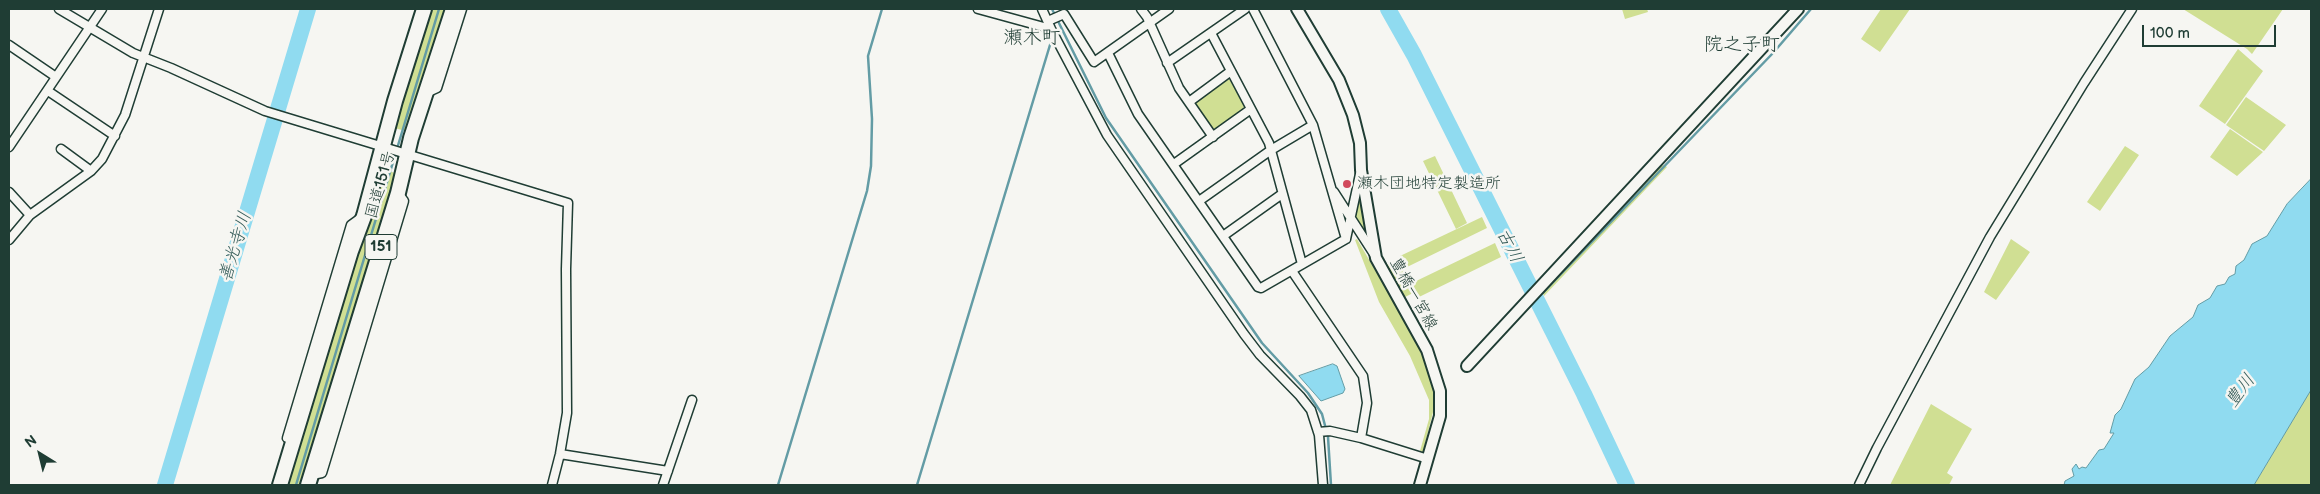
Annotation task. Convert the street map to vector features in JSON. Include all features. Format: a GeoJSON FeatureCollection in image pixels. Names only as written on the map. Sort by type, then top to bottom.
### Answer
{"type":"FeatureCollection","features":[{"type":"Feature","properties":{"kind":"highway","name":"国道151号"},"geometry":{"type":"LineString","coordinates":[[280,485],[351,252],[364,216],[384,147],[394,101],[424,9]]}},
{"type":"Feature","properties":{"kind":"highway","name":"国道151号"},"geometry":{"type":"LineString","coordinates":[[310,480],[398,192],[425,94],[453,9]]}},
{"type":"Feature","properties":{"kind":"main road","name":"豊橋一宮線"},"geometry":{"type":"LineString","coordinates":[[1297,9],[1318,42],[1345,93],[1358,133],[1361,170],[1376,258],[1427,350],[1440,391],[1442,408],[1420,485]]}},
{"type":"Feature","properties":{"kind":"main road"},"geometry":{"type":"LineString","coordinates":[[1467,366],[1798,9]]}},
{"type":"Feature","properties":{"kind":"street"},"geometry":{"type":"LineString","coordinates":[[59,9],[143,58],[276,114],[568,203],[566,269],[568,413],[552,485]]}},
{"type":"Feature","properties":{"kind":"street"},"geometry":{"type":"LineString","coordinates":[[9,147],[102,9]]}},
{"type":"Feature","properties":{"kind":"street"},"geometry":{"type":"LineString","coordinates":[[9,240],[30,215],[91,171],[102,159],[125,115],[159,9]]}},
{"type":"Feature","properties":{"kind":"street"},"geometry":{"type":"LineString","coordinates":[[394,101],[389,99],[417,9]]}},
{"type":"Feature","properties":{"kind":"street"},"geometry":{"type":"LineString","coordinates":[[425,94],[437,88],[462,9]]}},
{"type":"Feature","properties":{"kind":"street"},"geometry":{"type":"LineString","coordinates":[[978,9],[1040,28],[1053,25],[1066,15],[1091,65],[1169,9]]}},
{"type":"Feature","properties":{"kind":"street"},"geometry":{"type":"LineString","coordinates":[[1042,9],[1053,25],[1107,135],[1260,355],[1311,410],[1323,431],[1323,485]]}},
{"type":"Feature","properties":{"kind":"street"},"geometry":{"type":"LineString","coordinates":[[1141,9],[1179,88],[1213,137]]}},
{"type":"Feature","properties":{"kind":"street"},"geometry":{"type":"LineString","coordinates":[[1167,63],[1245,9]]}},
{"type":"Feature","properties":{"kind":"street"},"geometry":{"type":"LineString","coordinates":[[1253,9],[1313,125],[1346,239]]}},
{"type":"Feature","properties":{"kind":"street"},"geometry":{"type":"LineString","coordinates":[[1860,485],[1877,448],[1990,237],[2084,83],[2132,9]]}},
{"type":"Feature","properties":{"kind":"street"},"geometry":{"type":"LineString","coordinates":[[1211,33],[1269,143],[1302,264]]}},
{"type":"Feature","properties":{"kind":"street"},"geometry":{"type":"LineString","coordinates":[[9,45],[56,78]]}},
{"type":"Feature","properties":{"kind":"street"},"geometry":{"type":"LineString","coordinates":[[1108,53],[1138,114],[1258,287],[1261,288],[1346,239],[1361,170]]}},
{"type":"Feature","properties":{"kind":"street"},"geometry":{"type":"LineString","coordinates":[[1188,102],[1231,71]]}},
{"type":"Feature","properties":{"kind":"street"},"geometry":{"type":"LineString","coordinates":[[48,91],[115,136]]}},
{"type":"Feature","properties":{"kind":"street"},"geometry":{"type":"LineString","coordinates":[[1174,164],[1251,110]]}},
{"type":"Feature","properties":{"kind":"street"},"geometry":{"type":"LineString","coordinates":[[1199,201],[1271,150],[1313,125]]}},
{"type":"Feature","properties":{"kind":"street"},"geometry":{"type":"LineString","coordinates":[[61,150],[91,171]]}},
{"type":"Feature","properties":{"kind":"street"},"geometry":{"type":"LineString","coordinates":[[1330,187],[1376,258]]}},
{"type":"Feature","properties":{"kind":"street"},"geometry":{"type":"LineString","coordinates":[[9,192],[30,215]]}},
{"type":"Feature","properties":{"kind":"street"},"geometry":{"type":"LineString","coordinates":[[1223,236],[1282,194]]}},
{"type":"Feature","properties":{"kind":"street"},"geometry":{"type":"LineString","coordinates":[[273,485],[351,225],[364,216]]}},
{"type":"Feature","properties":{"kind":"street"},"geometry":{"type":"LineString","coordinates":[[1292,271],[1363,376],[1367,403],[1361,438]]}},
{"type":"Feature","properties":{"kind":"street"},"geometry":{"type":"LineString","coordinates":[[663,485],[692,400]]}},
{"type":"Feature","properties":{"kind":"street"},"geometry":{"type":"LineString","coordinates":[[1323,431],[1361,438],[1428,458]]}},
{"type":"Feature","properties":{"kind":"street"},"geometry":{"type":"LineString","coordinates":[[560,454],[668,471]]}},
{"type":"Feature","properties":{"kind":"green space"},"geometry":{"type":"Polygon","coordinates":[[[429,9],[447,9],[406,131],[394,128],[429,9]]]}},
{"type":"Feature","properties":{"kind":"green space"},"geometry":{"type":"Polygon","coordinates":[[[1622,9],[1647,9],[1648,12],[1625,19],[1622,9]]]}},
{"type":"Feature","properties":{"kind":"green space"},"geometry":{"type":"Polygon","coordinates":[[[1881,9],[1910,9],[1880,52],[1861,39],[1881,9]]]}},
{"type":"Feature","properties":{"kind":"green space"},"geometry":{"type":"Polygon","coordinates":[[[2183,9],[2283,9],[2252,54],[2183,9]]]}},
{"type":"Feature","properties":{"kind":"green space"},"geometry":{"type":"Polygon","coordinates":[[[2238,49],[2263,71],[2225,124],[2199,106],[2238,49]]]}},
{"type":"Feature","properties":{"kind":"green space"},"geometry":{"type":"Polygon","coordinates":[[[1225,78],[1232,81],[1245,104],[1242,111],[1218,129],[1211,128],[1196,106],[1197,99],[1225,78]]]}},
{"type":"Feature","properties":{"kind":"green space"},"geometry":{"type":"Polygon","coordinates":[[[2246,97],[2286,125],[2264,151],[2226,125],[2246,97]]]}},
{"type":"Feature","properties":{"kind":"green space"},"geometry":{"type":"Polygon","coordinates":[[[2230,129],[2263,152],[2237,176],[2210,157],[2230,129]]]}},
{"type":"Feature","properties":{"kind":"green space"},"geometry":{"type":"Polygon","coordinates":[[[2125,146],[2139,155],[2100,211],[2087,202],[2125,146]]]}},
{"type":"Feature","properties":{"kind":"green space"},"geometry":{"type":"Polygon","coordinates":[[[1435,156],[1467,223],[1456,229],[1423,161],[1435,156]]]}},
{"type":"Feature","properties":{"kind":"green space"},"geometry":{"type":"Polygon","coordinates":[[[1664,165],[1667,167],[1544,296],[1542,291],[1664,165]]]}},
{"type":"Feature","properties":{"kind":"green space"},"geometry":{"type":"Polygon","coordinates":[[[386,170],[398,174],[310,465],[301,485],[286,485],[350,271],[369,223],[386,170]]]}},
{"type":"Feature","properties":{"kind":"green space"},"geometry":{"type":"Polygon","coordinates":[[[1361,187],[1370,240],[1355,218],[1361,187]]]}},
{"type":"Feature","properties":{"kind":"green space"},"geometry":{"type":"Polygon","coordinates":[[[1482,217],[1487,228],[1405,268],[1400,256],[1482,217]]]}},
{"type":"Feature","properties":{"kind":"green space"},"geometry":{"type":"Polygon","coordinates":[[[1357,239],[1411,332],[1426,363],[1437,396],[1423,452],[1420,451],[1429,419],[1429,400],[1410,356],[1379,302],[1355,240],[1357,239]]]}},
{"type":"Feature","properties":{"kind":"green space"},"geometry":{"type":"Polygon","coordinates":[[[2011,239],[2030,252],[1996,300],[1984,292],[2011,239]]]}},
{"type":"Feature","properties":{"kind":"green space"},"geometry":{"type":"Polygon","coordinates":[[[1495,243],[1501,257],[1419,297],[1412,283],[1495,243]]]}},
{"type":"Feature","properties":{"kind":"green space"},"geometry":{"type":"Polygon","coordinates":[[[1399,259],[1415,292],[1401,299],[1382,267],[1399,259]]]}},
{"type":"Feature","properties":{"kind":"green space"},"geometry":{"type":"Polygon","coordinates":[[[2311,390],[2311,485],[2254,485],[2308,394],[2311,390]]]}},
{"type":"Feature","properties":{"kind":"green space"},"geometry":{"type":"Polygon","coordinates":[[[1931,404],[1972,429],[1947,473],[1953,477],[1949,485],[1890,485],[1931,404]]]}},
{"type":"Feature","properties":{"kind":"water","name":"豊川"},"geometry":{"type":"Polygon","coordinates":[[[2311,179],[2311,390],[2254,485],[2064,485],[2065,481],[2074,476],[2072,469],[2076,464],[2079,469],[2082,467],[2086,468],[2099,450],[2104,449],[2114,433],[2110,433],[2115,415],[2121,409],[2135,379],[2149,367],[2170,336],[2193,317],[2198,305],[2210,298],[2217,286],[2225,284],[2229,277],[2235,274],[2236,266],[2244,260],[2252,244],[2267,236],[2287,204],[2311,179]]]}},
{"type":"Feature","properties":{"kind":"water"},"geometry":{"type":"Polygon","coordinates":[[[1333,364],[1337,366],[1345,389],[1343,393],[1321,401],[1299,376],[1333,364]]]}},
{"type":"Feature","properties":{"kind":"waterway","name":"善光寺川"},"geometry":{"type":"LineString","coordinates":[[165,485],[308,9]]}},
{"type":"Feature","properties":{"kind":"waterway"},"geometry":{"type":"LineString","coordinates":[[296,485],[439,9]]}},
{"type":"Feature","properties":{"kind":"waterway"},"geometry":{"type":"LineString","coordinates":[[778,485],[867,191],[871,166],[872,119],[868,56],[882,9]]}},
{"type":"Feature","properties":{"kind":"waterway"},"geometry":{"type":"LineString","coordinates":[[1052,9],[1106,118],[1262,343],[1308,393],[1322,414],[1328,437],[1331,485]]}},
{"type":"Feature","properties":{"kind":"waterway","name":"古川"},"geometry":{"type":"LineString","coordinates":[[1388,9],[1414,55],[1584,394],[1627,485]]}},
{"type":"Feature","properties":{"kind":"waterway"},"geometry":{"type":"LineString","coordinates":[[1536,300],[1773,53],[1811,9]]}},
{"type":"Feature","properties":{"kind":"waterway"},"geometry":{"type":"LineString","coordinates":[[917,485],[1053,35]]}},
{"type":"Feature","properties":{"kind":"place","name":"瀬木団地特定製造所"},"geometry":{"type":"Point","coordinates":[1347,184]}},
{"type":"Feature","properties":{"kind":"district","name":"瀬木町"},"geometry":{"type":"Point","coordinates":[1032,38]}},
{"type":"Feature","properties":{"kind":"district","name":"院之子町"},"geometry":{"type":"Point","coordinates":[1742,45]}}]}
